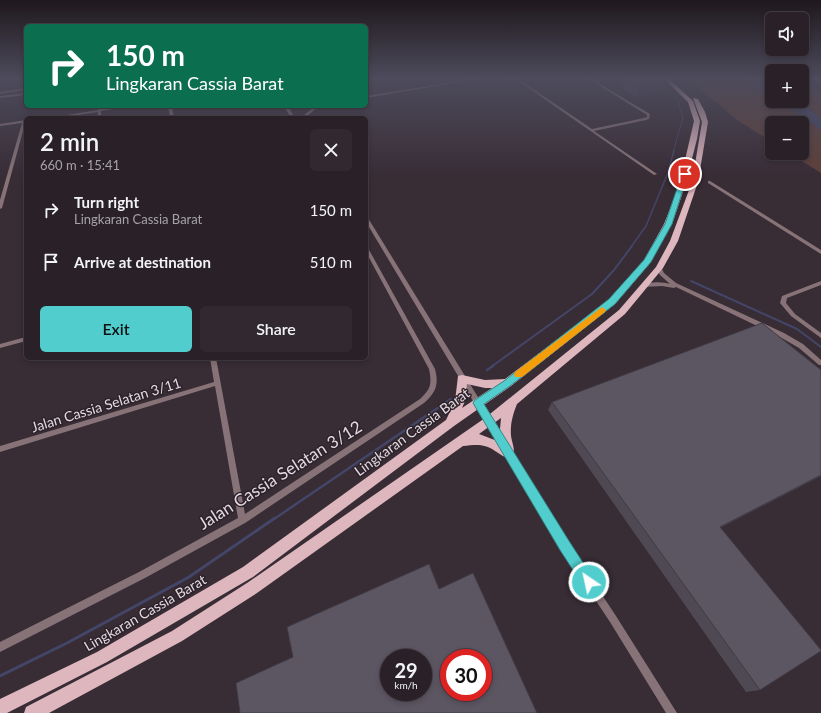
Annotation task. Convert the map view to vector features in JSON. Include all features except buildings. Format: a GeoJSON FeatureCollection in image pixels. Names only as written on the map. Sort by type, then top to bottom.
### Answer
{"type":"FeatureCollection","features":[{"type":"Feature","properties":{"kind":"main road","name":"Lingkaran Cassia Barat"},"geometry":{"type":"LineString","coordinates":[[0,708],[102,657],[248,572],[450,423],[507,383],[612,302],[647,262],[668,224],[682,186],[697,121],[694,111]]}},
{"type":"Feature","properties":{"kind":"main road"},"geometry":{"type":"LineString","coordinates":[[32,713],[177,636],[252,588],[489,421],[622,312],[659,268],[674,241],[695,182],[705,122],[702,111]]}},
{"type":"Feature","properties":{"kind":"main road"},"geometry":{"type":"LineString","coordinates":[[450,423],[460,401],[462,378],[485,384],[507,383]]}},
{"type":"Feature","properties":{"kind":"main road"},"geometry":{"type":"LineString","coordinates":[[509,454],[505,439],[505,425],[508,412],[513,401]]}},
{"type":"Feature","properties":{"kind":"main road"},"geometry":{"type":"LineString","coordinates":[[458,443],[471,439],[484,439],[498,444],[509,454]]}},
{"type":"Feature","properties":{"kind":"street"},"geometry":{"type":"LineString","coordinates":[[60,116],[84,111]]}},
{"type":"Feature","properties":{"kind":"street"},"geometry":{"type":"LineString","coordinates":[[564,111],[655,174]]}},
{"type":"Feature","properties":{"kind":"street"},"geometry":{"type":"LineString","coordinates":[[592,130],[645,119],[649,117],[644,111]]}},
{"type":"Feature","properties":{"kind":"street"},"geometry":{"type":"LineString","coordinates":[[0,125],[24,122]]}},
{"type":"Feature","properties":{"kind":"street"},"geometry":{"type":"LineString","coordinates":[[0,208],[24,125]]}},
{"type":"Feature","properties":{"kind":"street"},"geometry":{"type":"LineString","coordinates":[[709,182],[821,252]]}},
{"type":"Feature","properties":{"kind":"street"},"geometry":{"type":"LineString","coordinates":[[368,221],[564,545],[613,619],[672,713]]}},
{"type":"Feature","properties":{"kind":"street","name":"Jalan Cassia Selatan 3/12"},"geometry":{"type":"LineString","coordinates":[[0,648],[142,575],[242,520],[422,401],[432,392],[435,380],[432,368],[368,252]]}},
{"type":"Feature","properties":{"kind":"street"},"geometry":{"type":"LineString","coordinates":[[659,268],[667,279],[682,288],[787,338],[821,363]]}},
{"type":"Feature","properties":{"kind":"street"},"geometry":{"type":"LineString","coordinates":[[821,283],[784,297],[783,303],[793,315],[821,336]]}},
{"type":"Feature","properties":{"kind":"street"},"geometry":{"type":"LineString","coordinates":[[645,286],[662,284],[682,288]]}},
{"type":"Feature","properties":{"kind":"street"},"geometry":{"type":"LineString","coordinates":[[0,346],[24,340]]}},
{"type":"Feature","properties":{"kind":"street"},"geometry":{"type":"LineString","coordinates":[[213,360],[242,520]]}},
{"type":"Feature","properties":{"kind":"street","name":"Jalan Cassia Selatan 3/11"},"geometry":{"type":"LineString","coordinates":[[0,449],[218,383]]}},
{"type":"Feature","properties":{"kind":"shaded area"},"geometry":{"type":"Polygon","coordinates":[[[727,111],[794,111],[801,116],[765,116],[765,138],[737,120],[727,111]]]}},
{"type":"Feature","properties":{"kind":"shaded area"},"geometry":{"type":"Polygon","coordinates":[[[812,111],[821,111],[821,118],[812,111]]]}},
{"type":"Feature","properties":{"kind":"shaded area"},"geometry":{"type":"Polygon","coordinates":[[[809,122],[821,130],[821,173],[800,160],[809,160],[809,122]]]}},
{"type":"Feature","properties":{"kind":"water"},"geometry":{"type":"Polygon","coordinates":[[[794,111],[812,111],[821,118],[821,130],[809,122],[809,116],[801,116],[794,111]]]}},
{"type":"Feature","properties":{"kind":"waterway"},"geometry":{"type":"LineString","coordinates":[[673,152],[683,118],[681,111]]}},
{"type":"Feature","properties":{"kind":"waterway"},"geometry":{"type":"LineString","coordinates":[[631,247],[646,226],[667,175],[674,151]]}},
{"type":"Feature","properties":{"kind":"waterway"},"geometry":{"type":"LineString","coordinates":[[491,367],[592,294],[614,270],[632,246]]}},
{"type":"Feature","properties":{"kind":"waterway"},"geometry":{"type":"LineString","coordinates":[[691,281],[797,329],[821,347]]}},
{"type":"Feature","properties":{"kind":"waterway"},"geometry":{"type":"LineString","coordinates":[[487,370],[493,366]]}},
{"type":"Feature","properties":{"kind":"waterway"},"geometry":{"type":"LineString","coordinates":[[274,519],[451,399]]}},
{"type":"Feature","properties":{"kind":"waterway"},"geometry":{"type":"LineString","coordinates":[[0,676],[67,643],[189,577],[275,518]]}},
{"type":"Feature","properties":{"kind":"slow traffic"},"geometry":{"type":"LineString","coordinates":[[518,375],[602,310]]}},
{"type":"Feature","properties":{"kind":"route"},"geometry":{"type":"LineString","coordinates":[[589,582],[564,545],[478,403],[507,383],[612,302],[647,262],[668,224],[685,174]]}}]}
